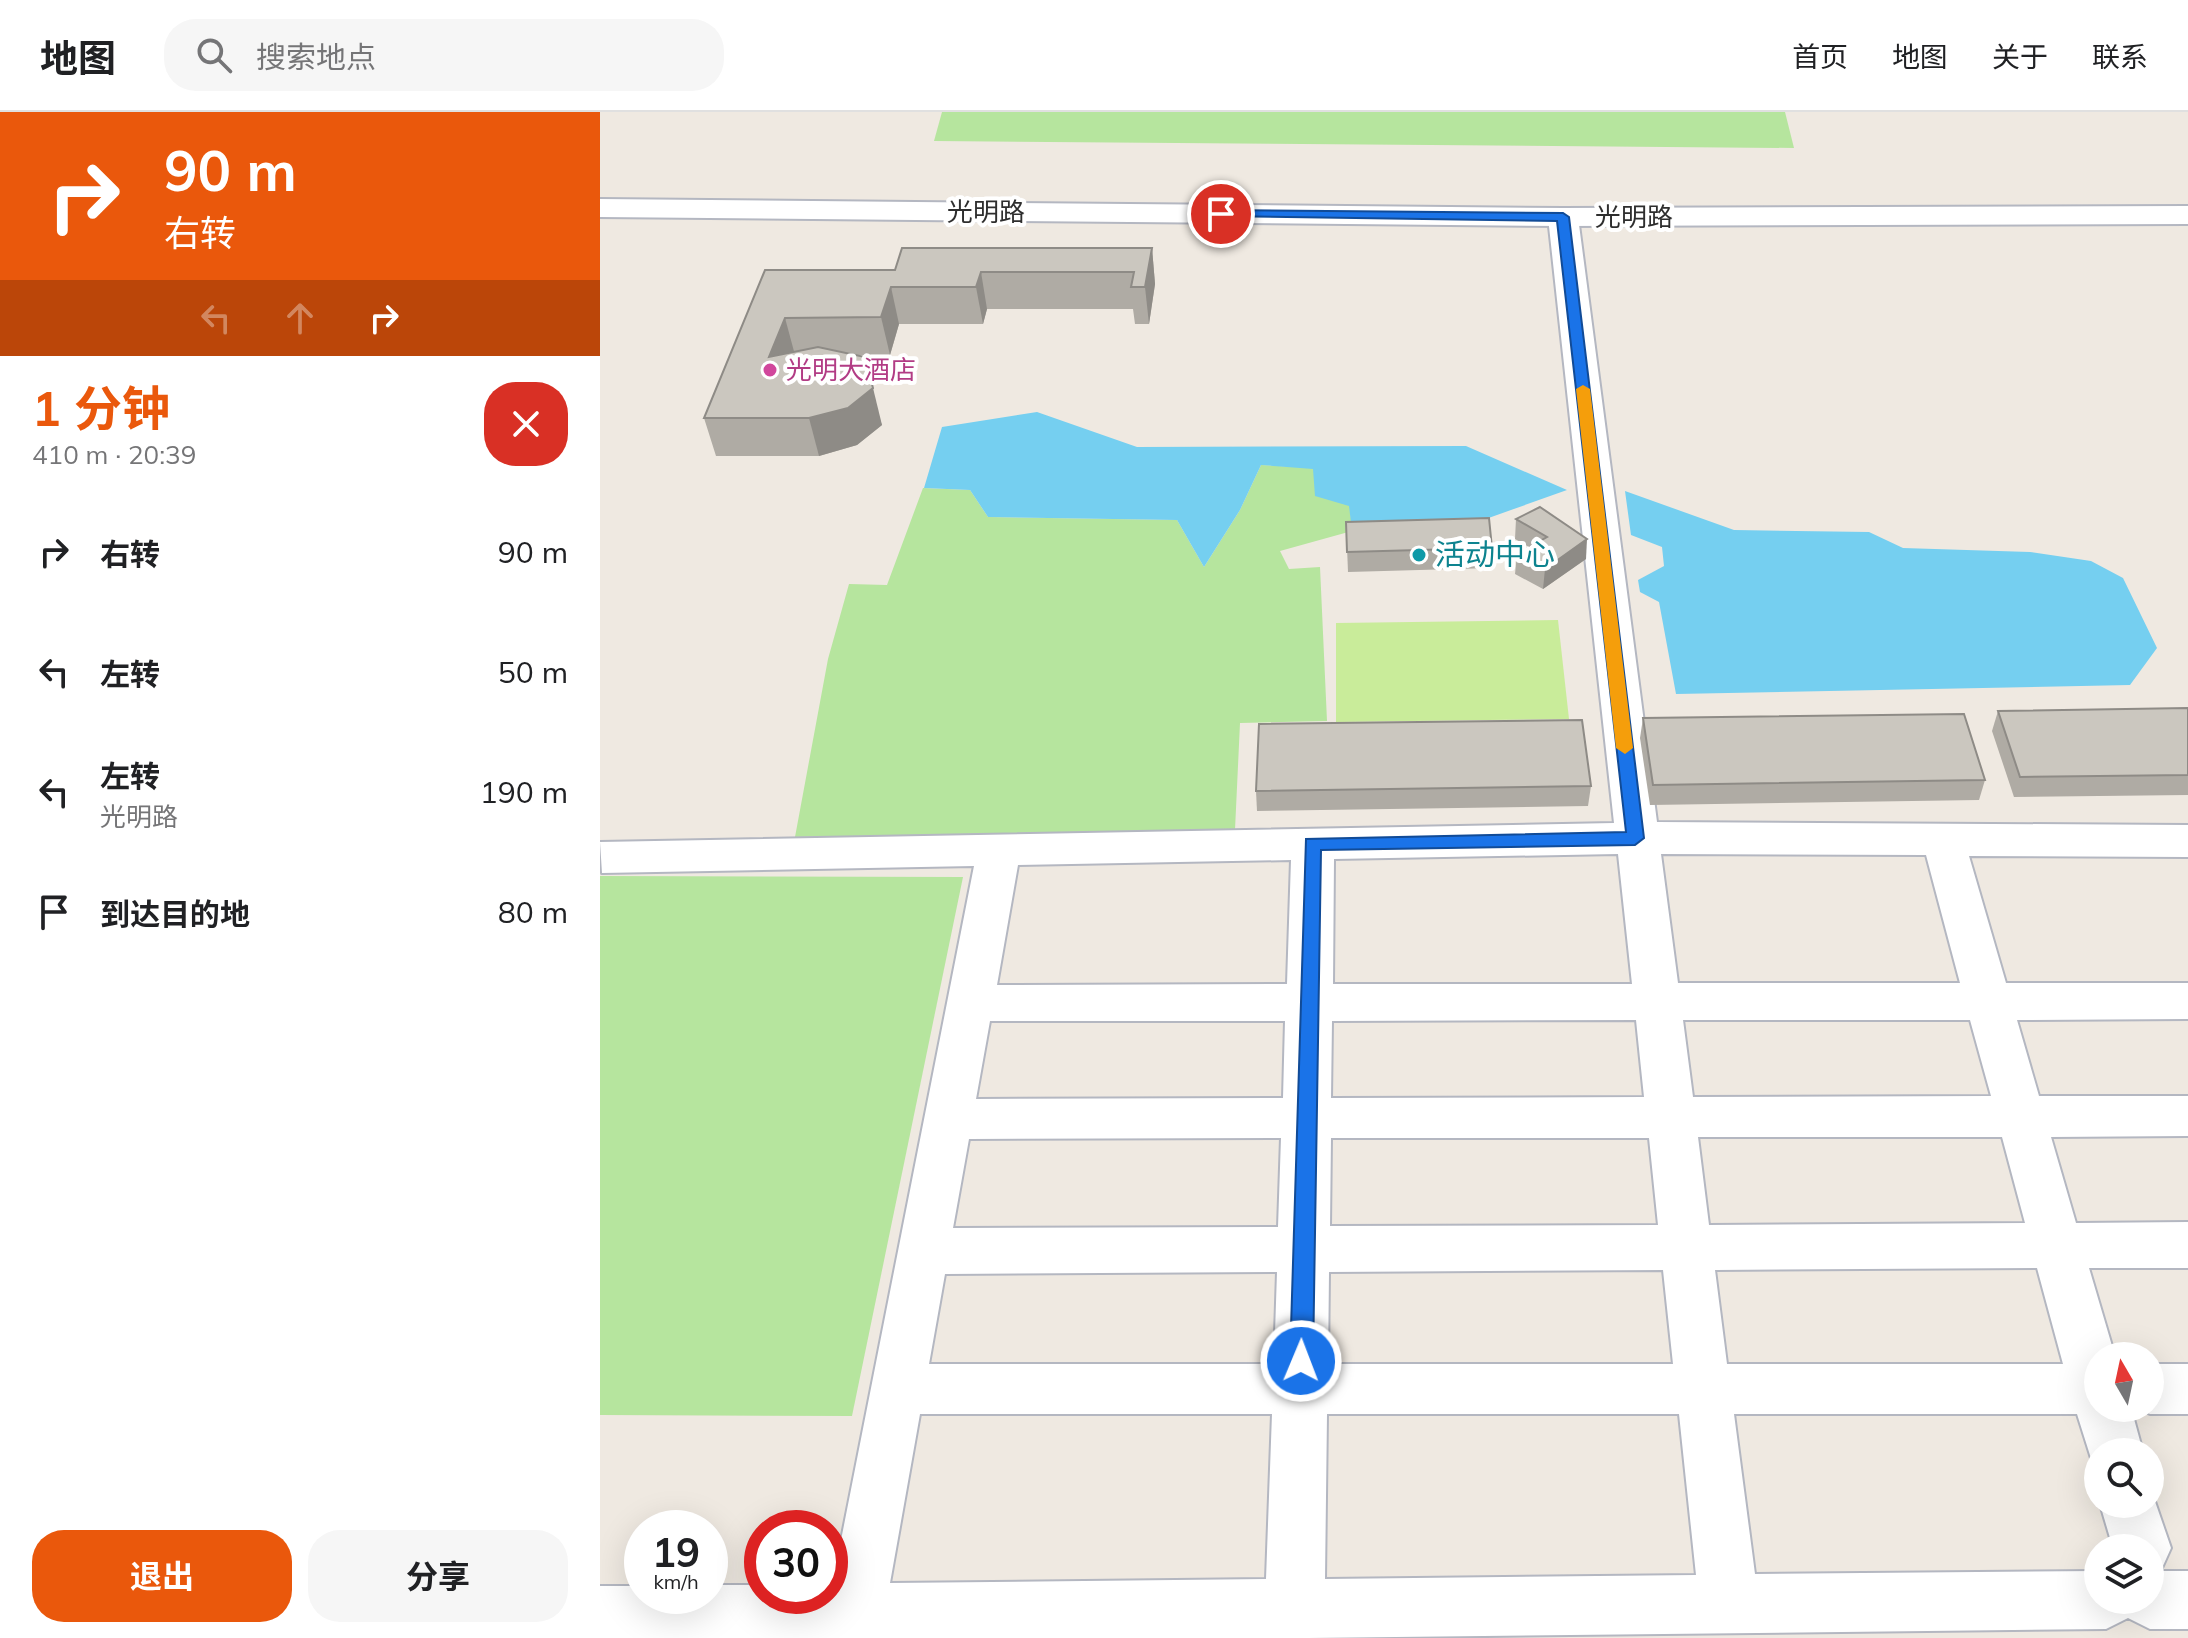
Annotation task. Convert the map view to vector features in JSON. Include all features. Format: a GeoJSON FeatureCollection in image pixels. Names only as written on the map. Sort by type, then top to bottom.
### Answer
{"type":"FeatureCollection","features":[{"type":"Feature","properties":{"kind":"street","name":"光明路"},"geometry":{"type":"LineString","coordinates":[[600,208],[1563,217],[2188,215]]}},
{"type":"Feature","properties":{"kind":"street"},"geometry":{"type":"LineString","coordinates":[[1563,217],[1729,1603]]}},
{"type":"Feature","properties":{"kind":"street"},"geometry":{"type":"LineString","coordinates":[[602,857],[1635,838],[2188,841]]}},
{"type":"Feature","properties":{"kind":"street"},"geometry":{"type":"LineString","coordinates":[[1943,840],[2085,1342]]}},
{"type":"Feature","properties":{"kind":"street"},"geometry":{"type":"LineString","coordinates":[[1295,1608],[1313,844]]}},
{"type":"Feature","properties":{"kind":"street"},"geometry":{"type":"LineString","coordinates":[[855,1613],[999,850]]}},
{"type":"Feature","properties":{"kind":"street"},"geometry":{"type":"LineString","coordinates":[[970,1003],[2188,1001]]}},
{"type":"Feature","properties":{"kind":"street"},"geometry":{"type":"LineString","coordinates":[[947,1119],[2188,1116]]}},
{"type":"Feature","properties":{"kind":"street"},"geometry":{"type":"LineString","coordinates":[[923,1251],[2188,1245]]}},
{"type":"Feature","properties":{"kind":"street"},"geometry":{"type":"LineString","coordinates":[[897,1389],[2084,1389]]}},
{"type":"Feature","properties":{"kind":"street"},"geometry":{"type":"LineString","coordinates":[[2164,1389],[2188,1389]]}},
{"type":"Feature","properties":{"kind":"street"},"geometry":{"type":"LineString","coordinates":[[600,1616],[1729,1603],[2084,1590]]}},
{"type":"Feature","properties":{"kind":"green space"},"geometry":{"type":"Polygon","coordinates":[[[942,112],[1785,112],[1794,148],[934,141],[942,112]]]}},
{"type":"Feature","properties":{"kind":"green space"},"geometry":{"type":"Polygon","coordinates":[[[1261,465],[1314,468],[1350,506],[1352,531],[1280,551],[1289,569],[1320,567],[1327,721],[1240,723],[1235,830],[795,837],[828,659],[849,584],[887,585],[923,488],[970,490],[988,517],[1177,520],[1204,567],[1240,510],[1261,465]]]}},
{"type":"Feature","properties":{"kind":"green space"},"geometry":{"type":"Polygon","coordinates":[[[1558,620],[1569,719],[1336,722],[1336,623],[1558,620]]]}},
{"type":"Feature","properties":{"kind":"green space"},"geometry":{"type":"Polygon","coordinates":[[[600,876],[963,877],[852,1416],[600,1415],[600,876]]]}},
{"type":"Feature","properties":{"kind":"water"},"geometry":{"type":"Polygon","coordinates":[[[1037,412],[1137,447],[1466,446],[1567,490],[1455,530],[1352,531],[1349,506],[1315,496],[1313,469],[1261,465],[1240,510],[1204,567],[1177,520],[988,517],[970,490],[924,488],[942,427],[1037,412]]]}},
{"type":"Feature","properties":{"kind":"water"},"geometry":{"type":"Polygon","coordinates":[[[1625,491],[1734,530],[1869,532],[1903,548],[2030,552],[2091,561],[2123,578],[2157,648],[2130,685],[1676,694],[1659,602],[1640,592],[1638,580],[1664,566],[1662,547],[1631,535],[1625,491]]]}},
{"type":"Feature","properties":{"kind":"building"},"geometry":{"type":"Polygon","coordinates":[[[902,248],[1152,248],[1145,287],[1131,287],[1134,272],[981,272],[976,287],[891,287],[881,317],[785,318],[769,357],[818,347],[865,357],[873,388],[848,408],[809,418],[704,418],[765,270],[895,270],[902,248]]]}},
{"type":"Feature","properties":{"kind":"building"},"geometry":{"type":"Polygon","coordinates":[[[1540,507],[1587,539],[1545,569],[1517,554],[1547,537],[1516,519],[1540,507]]]}},
{"type":"Feature","properties":{"kind":"building"},"geometry":{"type":"Polygon","coordinates":[[[1489,518],[1492,548],[1347,552],[1346,522],[1489,518]]]}},
{"type":"Feature","properties":{"kind":"building"},"geometry":{"type":"Polygon","coordinates":[[[2188,708],[2188,775],[2020,777],[1998,711],[2188,708]]]}},
{"type":"Feature","properties":{"kind":"building"},"geometry":{"type":"Polygon","coordinates":[[[1964,714],[1985,780],[1653,785],[1643,718],[1964,714]]]}},
{"type":"Feature","properties":{"kind":"building"},"geometry":{"type":"Polygon","coordinates":[[[1582,720],[1591,786],[1256,791],[1259,724],[1582,720]]]}},
{"type":"Feature","properties":{"kind":"slow traffic"},"geometry":{"type":"LineString","coordinates":[[1583,389],[1625,748]]}},
{"type":"Feature","properties":{"kind":"place","name":"光明大酒店"},"geometry":{"type":"Point","coordinates":[770,370]}},
{"type":"Feature","properties":{"kind":"place","name":"活动中心"},"geometry":{"type":"Point","coordinates":[1419,555]}},
{"type":"Feature","properties":{"kind":"route"},"geometry":{"type":"LineString","coordinates":[[1221,214],[1563,217],[1635,838],[1313,844],[1301,1361]]}}]}
